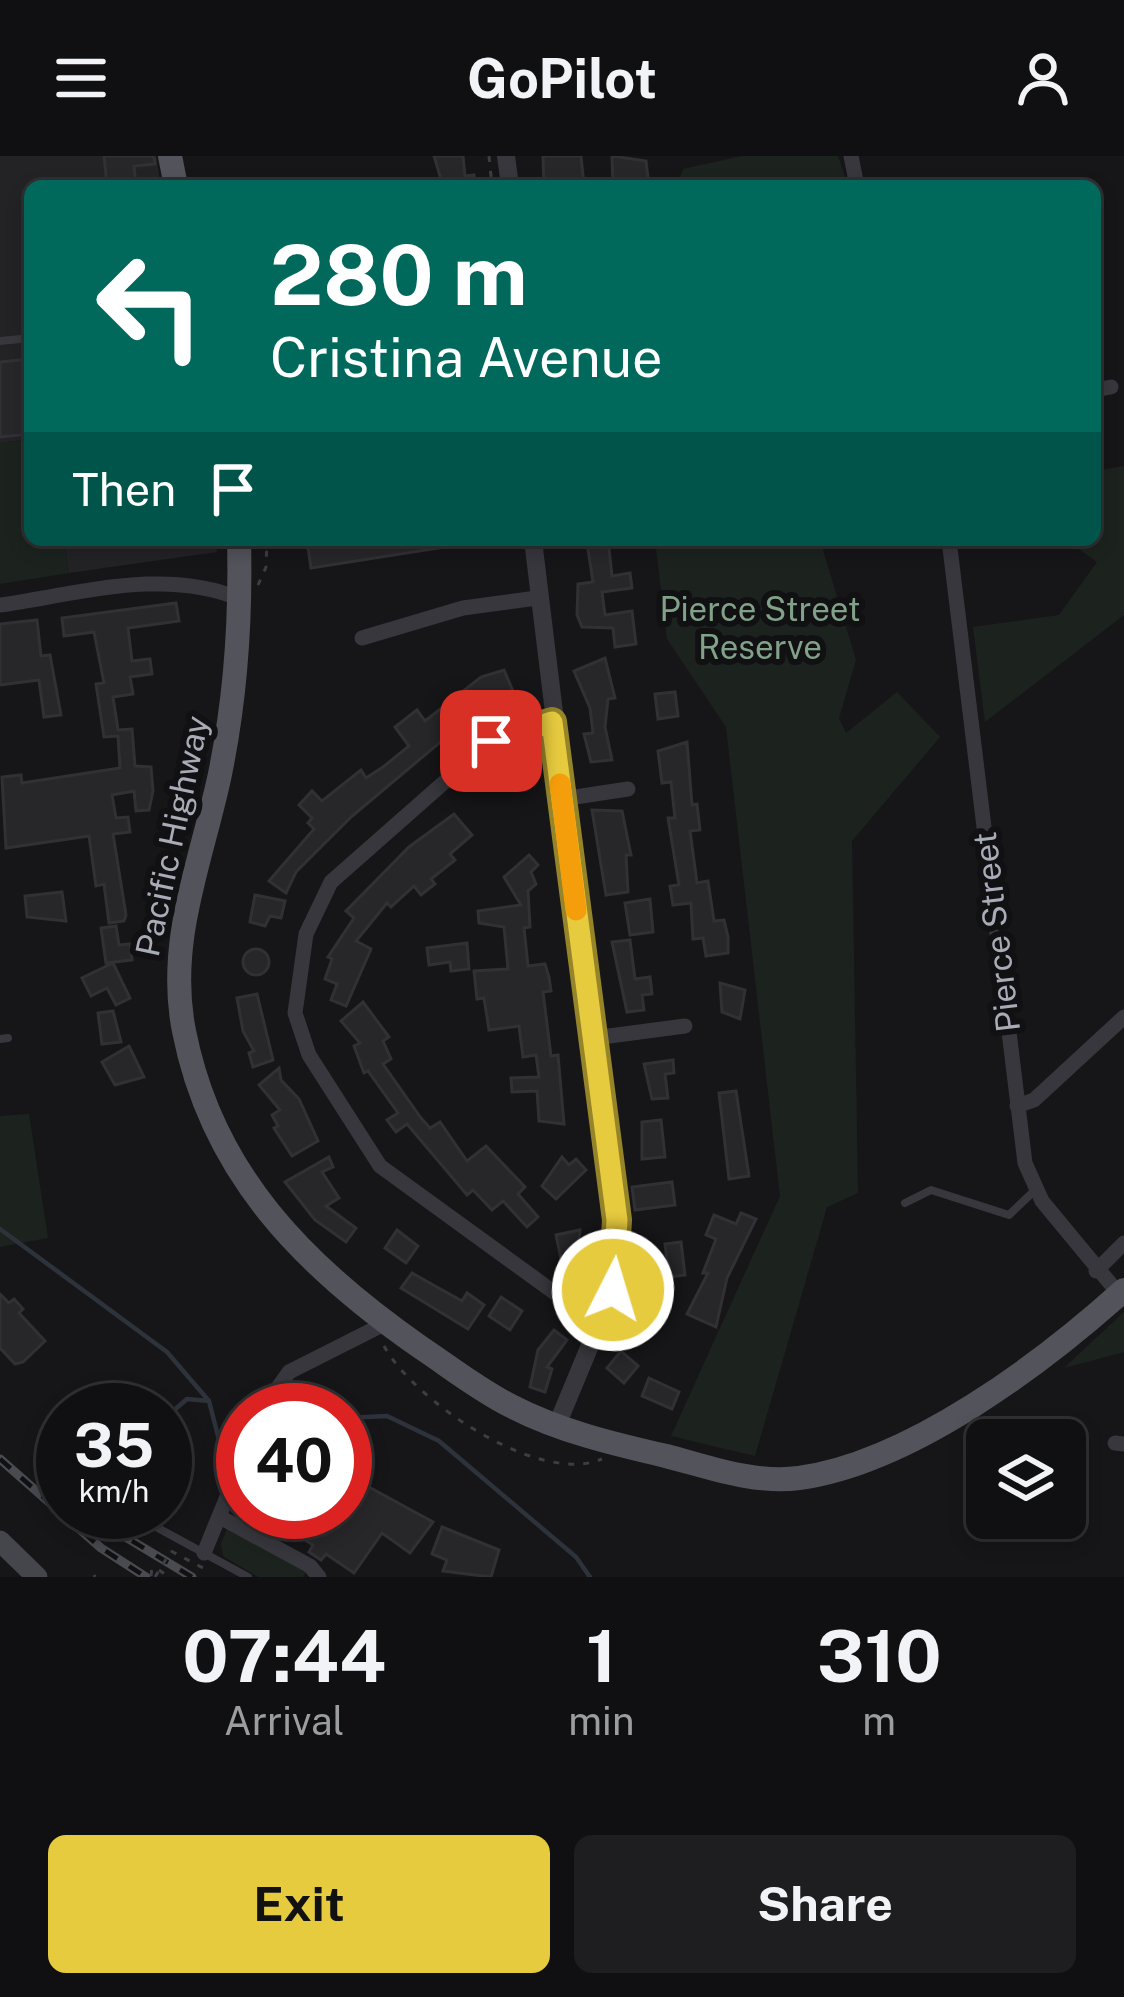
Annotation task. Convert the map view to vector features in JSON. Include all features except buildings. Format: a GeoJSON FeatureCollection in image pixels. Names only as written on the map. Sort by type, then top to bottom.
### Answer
{"type":"FeatureCollection","features":[{"type":"Feature","properties":{"kind":"main road","name":"Pacific Highway"},"geometry":{"type":"LineString","coordinates":[[240,546],[246,598],[232,714],[178,948],[183,1028],[209,1120],[245,1185],[298,1249],[381,1326],[488,1393],[557,1425],[630,1448],[760,1478],[827,1472],[997,1392],[1122,1292]]}},
{"type":"Feature","properties":{"kind":"main road"},"geometry":{"type":"LineString","coordinates":[[0,1541],[37,1577]]}},
{"type":"Feature","properties":{"kind":"street"},"geometry":{"type":"LineString","coordinates":[[533,546],[618,1238],[617,1274],[557,1425]]}},
{"type":"Feature","properties":{"kind":"street","name":"Pierce Street"},"geometry":{"type":"LineString","coordinates":[[950,546],[1025,1163],[1036,1190],[1096,1270],[1122,1292]]}},
{"type":"Feature","properties":{"kind":"street"},"geometry":{"type":"LineString","coordinates":[[0,605],[176,581],[208,585],[246,598]]}},
{"type":"Feature","properties":{"kind":"street"},"geometry":{"type":"LineString","coordinates":[[362,638],[463,608],[537,598]]}},
{"type":"Feature","properties":{"kind":"street"},"geometry":{"type":"LineString","coordinates":[[552,722],[491,741],[331,881],[306,934],[295,1013],[310,1055],[380,1166],[599,1325]]}},
{"type":"Feature","properties":{"kind":"street"},"geometry":{"type":"LineString","coordinates":[[562,799],[628,789]]}},
{"type":"Feature","properties":{"kind":"street"},"geometry":{"type":"LineString","coordinates":[[1017,1106],[1034,1100],[1124,1017]]}},
{"type":"Feature","properties":{"kind":"street"},"geometry":{"type":"LineString","coordinates":[[593,1038],[685,1026]]}},
{"type":"Feature","properties":{"kind":"street"},"geometry":{"type":"LineString","coordinates":[[1096,1270],[1124,1244]]}},
{"type":"Feature","properties":{"kind":"street"},"geometry":{"type":"LineString","coordinates":[[281,1383],[289,1372],[381,1326]]}},
{"type":"Feature","properties":{"kind":"street"},"geometry":{"type":"LineString","coordinates":[[204,1562],[216,1528]]}},
{"type":"Feature","properties":{"kind":"street"},"geometry":{"type":"LineString","coordinates":[[260,1539],[310,1566],[319,1577]]}},
{"type":"Feature","properties":{"kind":"lane"},"geometry":{"type":"LineString","coordinates":[[905,1203],[931,1190],[1009,1215],[1036,1190]]}},
{"type":"Feature","properties":{"kind":"lane"},"geometry":{"type":"LineString","coordinates":[[171,1539],[204,1562],[248,1577]]}},
{"type":"Feature","properties":{"kind":"path"},"geometry":{"type":"LineString","coordinates":[[246,598],[266,567],[267,546]]}},
{"type":"Feature","properties":{"kind":"path"},"geometry":{"type":"LineString","coordinates":[[381,1326],[394,1365],[441,1408],[525,1456],[587,1466],[630,1448]]}},
{"type":"Feature","properties":{"kind":"path"},"geometry":{"type":"LineString","coordinates":[[156,1569],[170,1550],[204,1562]]}},
{"type":"Feature","properties":{"kind":"path"},"geometry":{"type":"LineString","coordinates":[[153,1577],[159,1563]]}},
{"type":"Feature","properties":{"kind":"path"},"geometry":{"type":"LineString","coordinates":[[156,1569],[170,1577]]}},
{"type":"Feature","properties":{"kind":"shaded area"},"geometry":{"type":"Polygon","coordinates":[[[0,156],[156,156],[160,180],[24,180],[24,440],[0,443],[0,156]]]}},
{"type":"Feature","properties":{"kind":"shaded area"},"geometry":{"type":"Polygon","coordinates":[[[65,546],[216,546],[217,552],[69,573],[65,546]]]}},
{"type":"Feature","properties":{"kind":"green space"},"geometry":{"type":"Polygon","coordinates":[[[742,156],[838,156],[846,180],[679,180],[683,169],[742,156]]]}},
{"type":"Feature","properties":{"kind":"green space"},"geometry":{"type":"Polygon","coordinates":[[[24,440],[24,546],[65,546],[69,573],[0,584],[0,443],[24,440]]]}},
{"type":"Feature","properties":{"kind":"green space"},"geometry":{"type":"Polygon","coordinates":[[[1124,466],[1124,615],[985,722],[973,627],[1059,615],[1097,562],[1074,546],[1101,546],[1101,470],[1124,466]]]}},
{"type":"Feature","properties":{"kind":"green space","name":"Pierce Street Reserve"},"geometry":{"type":"Polygon","coordinates":[[[656,546],[822,546],[856,660],[839,718],[846,733],[897,692],[940,737],[852,841],[858,1193],[827,1207],[755,1456],[671,1436],[780,1196],[726,727],[667,639],[656,546]]]}},
{"type":"Feature","properties":{"kind":"green space"},"geometry":{"type":"Polygon","coordinates":[[[29,1114],[48,1238],[0,1247],[0,1116],[29,1114]]]}},
{"type":"Feature","properties":{"kind":"green space"},"geometry":{"type":"Polygon","coordinates":[[[1124,1312],[1124,1352],[1064,1368],[1124,1312]]]}},
{"type":"Feature","properties":{"kind":"green space"},"geometry":{"type":"Polygon","coordinates":[[[223,1539],[246,1539],[307,1571],[303,1577],[258,1577],[223,1556],[223,1539]]]}},
{"type":"Feature","properties":{"kind":"waterway"},"geometry":{"type":"LineString","coordinates":[[0,1229],[167,1352],[209,1401],[216,1428]]}},
{"type":"Feature","properties":{"kind":"waterway"},"geometry":{"type":"LineString","coordinates":[[192,1399],[209,1401]]}},
{"type":"Feature","properties":{"kind":"waterway"},"geometry":{"type":"LineString","coordinates":[[372,1417],[387,1416],[439,1441],[576,1557],[590,1577]]}},
{"type":"Feature","properties":{"kind":"railway"},"geometry":{"type":"LineString","coordinates":[[0,1459],[101,1548],[146,1577]]}},
{"type":"Feature","properties":{"kind":"railway"},"geometry":{"type":"LineString","coordinates":[[129,1539],[192,1577]]}},
{"type":"Feature","properties":{"kind":"slow traffic"},"geometry":{"type":"LineString","coordinates":[[560,784],[576,910]]}},
{"type":"Feature","properties":{"kind":"route"},"geometry":{"type":"LineString","coordinates":[[491,741],[509,731],[552,722],[617,1220],[613,1290]]}}]}
